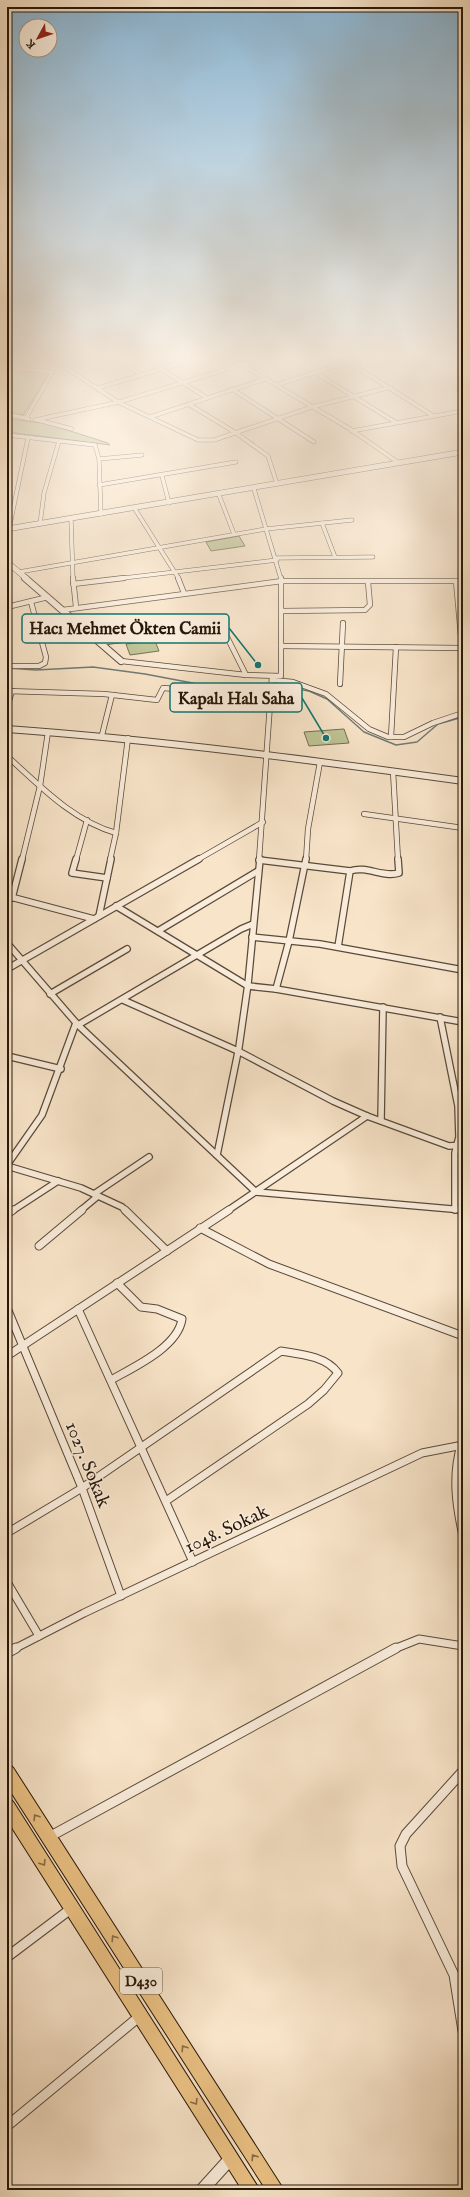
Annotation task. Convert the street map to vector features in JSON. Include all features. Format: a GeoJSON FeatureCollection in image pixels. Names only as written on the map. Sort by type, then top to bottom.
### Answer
{"type":"FeatureCollection","features":[{"type":"Feature","properties":{"kind":"highway","name":"D430"},"geometry":{"type":"LineString","coordinates":[[7,1772],[275,2190]]}},
{"type":"Feature","properties":{"kind":"highway","name":"D430"},"geometry":{"type":"LineString","coordinates":[[7,1806],[251,2190]]}},
{"type":"Feature","properties":{"kind":"street"},"geometry":{"type":"LineString","coordinates":[[24,457],[8,529],[135,509],[437,457]]}},
{"type":"Feature","properties":{"kind":"street"},"geometry":{"type":"LineString","coordinates":[[40,524],[44,493],[55,457]]}},
{"type":"Feature","properties":{"kind":"street"},"geometry":{"type":"LineString","coordinates":[[101,514],[98,485],[98,459],[125,457]]}},
{"type":"Feature","properties":{"kind":"street"},"geometry":{"type":"LineString","coordinates":[[268,457],[277,484]]}},
{"type":"Feature","properties":{"kind":"street"},"geometry":{"type":"LineString","coordinates":[[389,457],[399,463]]}},
{"type":"Feature","properties":{"kind":"street"},"geometry":{"type":"LineString","coordinates":[[98,485],[162,476],[236,462]]}},
{"type":"Feature","properties":{"kind":"street"},"geometry":{"type":"LineString","coordinates":[[162,476],[169,503]]}},
{"type":"Feature","properties":{"kind":"street"},"geometry":{"type":"LineString","coordinates":[[254,488],[266,529],[277,559],[282,581],[281,676],[272,678]]}},
{"type":"Feature","properties":{"kind":"street"},"geometry":{"type":"LineString","coordinates":[[219,494],[234,534]]}},
{"type":"Feature","properties":{"kind":"street"},"geometry":{"type":"LineString","coordinates":[[135,509],[158,548],[176,572],[184,593]]}},
{"type":"Feature","properties":{"kind":"street"},"geometry":{"type":"LineString","coordinates":[[72,519],[71,563],[76,607]]}},
{"type":"Feature","properties":{"kind":"street"},"geometry":{"type":"LineString","coordinates":[[19,572],[266,529],[352,520]]}},
{"type":"Feature","properties":{"kind":"street"},"geometry":{"type":"LineString","coordinates":[[322,523],[335,557]]}},
{"type":"Feature","properties":{"kind":"street"},"geometry":{"type":"LineString","coordinates":[[73,584],[277,559],[373,557]]}},
{"type":"Feature","properties":{"kind":"street"},"geometry":{"type":"LineString","coordinates":[[7,562],[121,661],[272,678],[293,682],[326,694],[369,729],[391,738],[404,738],[439,720],[463,713]]}},
{"type":"Feature","properties":{"kind":"street"},"geometry":{"type":"LineString","coordinates":[[63,610],[76,607],[282,581],[463,581]]}},
{"type":"Feature","properties":{"kind":"street"},"geometry":{"type":"LineString","coordinates":[[456,581],[463,658]]}},
{"type":"Feature","properties":{"kind":"street"},"geometry":{"type":"LineString","coordinates":[[282,611],[366,610],[370,605],[368,582]]}},
{"type":"Feature","properties":{"kind":"street"},"geometry":{"type":"LineString","coordinates":[[7,607],[48,597]]}},
{"type":"Feature","properties":{"kind":"street"},"geometry":{"type":"LineString","coordinates":[[7,666],[39,666],[45,663],[46,657],[31,602]]}},
{"type":"Feature","properties":{"kind":"street"},"geometry":{"type":"LineString","coordinates":[[340,684],[343,623]]}},
{"type":"Feature","properties":{"kind":"street"},"geometry":{"type":"LineString","coordinates":[[38,628],[81,626]]}},
{"type":"Feature","properties":{"kind":"street"},"geometry":{"type":"LineString","coordinates":[[100,643],[213,627],[224,631],[246,675]]}},
{"type":"Feature","properties":{"kind":"street"},"geometry":{"type":"LineString","coordinates":[[281,646],[462,648]]}},
{"type":"Feature","properties":{"kind":"street"},"geometry":{"type":"LineString","coordinates":[[391,738],[396,647]]}},
{"type":"Feature","properties":{"kind":"street"},"geometry":{"type":"LineString","coordinates":[[217,1156],[238,1051],[248,986],[263,822],[272,678]]}},
{"type":"Feature","properties":{"kind":"street"},"geometry":{"type":"LineString","coordinates":[[7,707],[9,691],[112,695],[159,699],[160,692],[163,688],[271,696]]}},
{"type":"Feature","properties":{"kind":"street"},"geometry":{"type":"LineString","coordinates":[[102,736],[112,695]]}},
{"type":"Feature","properties":{"kind":"street"},"geometry":{"type":"LineString","coordinates":[[7,730],[128,738],[268,754],[463,781]]}},
{"type":"Feature","properties":{"kind":"street"},"geometry":{"type":"LineString","coordinates":[[48,732],[40,786],[10,897],[96,918]]}},
{"type":"Feature","properties":{"kind":"street"},"geometry":{"type":"LineString","coordinates":[[96,918],[107,878],[116,834],[128,738]]}},
{"type":"Feature","properties":{"kind":"street"},"geometry":{"type":"LineString","coordinates":[[7,756],[40,786],[87,820],[109,832],[116,834]]}},
{"type":"Feature","properties":{"kind":"street"},"geometry":{"type":"LineString","coordinates":[[276,989],[289,941],[305,867],[308,829],[320,762]]}},
{"type":"Feature","properties":{"kind":"street"},"geometry":{"type":"LineString","coordinates":[[259,860],[305,867],[350,871],[356,870],[389,876],[399,873],[393,771]]}},
{"type":"Feature","properties":{"kind":"street"},"geometry":{"type":"LineString","coordinates":[[364,814],[463,828]]}},
{"type":"Feature","properties":{"kind":"street"},"geometry":{"type":"LineString","coordinates":[[87,820],[72,874],[107,878]]}},
{"type":"Feature","properties":{"kind":"street"},"geometry":{"type":"LineString","coordinates":[[7,969],[263,822]]}},
{"type":"Feature","properties":{"kind":"street"},"geometry":{"type":"LineString","coordinates":[[158,931],[258,871]]}},
{"type":"Feature","properties":{"kind":"street"},"geometry":{"type":"LineString","coordinates":[[338,947],[350,871]]}},
{"type":"Feature","properties":{"kind":"street"},"geometry":{"type":"LineString","coordinates":[[116,906],[248,986],[276,989],[463,1022]]}},
{"type":"Feature","properties":{"kind":"street"},"geometry":{"type":"LineString","coordinates":[[167,1251],[122,1207],[96,1195],[58,1181],[7,1165],[42,1115],[61,1069],[77,1024],[123,1000],[241,929],[253,924]]}},
{"type":"Feature","properties":{"kind":"street"},"geometry":{"type":"LineString","coordinates":[[252,937],[338,947],[463,970]]}},
{"type":"Feature","properties":{"kind":"street"},"geometry":{"type":"LineString","coordinates":[[7,943],[77,1024],[256,1192],[463,1210]]}},
{"type":"Feature","properties":{"kind":"street"},"geometry":{"type":"LineString","coordinates":[[50,994],[127,949]]}},
{"type":"Feature","properties":{"kind":"street"},"geometry":{"type":"LineString","coordinates":[[123,1000],[238,1051],[333,1101],[367,1116],[449,1146],[460,1146]]}},
{"type":"Feature","properties":{"kind":"street"},"geometry":{"type":"LineString","coordinates":[[381,1120],[383,1007]]}},
{"type":"Feature","properties":{"kind":"street"},"geometry":{"type":"LineString","coordinates":[[440,1017],[458,1106],[460,1146],[455,1153],[456,1210]]}},
{"type":"Feature","properties":{"kind":"street"},"geometry":{"type":"LineString","coordinates":[[7,1056],[61,1069]]}},
{"type":"Feature","properties":{"kind":"street"},"geometry":{"type":"LineString","coordinates":[[7,1356],[256,1192],[367,1116]]}},
{"type":"Feature","properties":{"kind":"street"},"geometry":{"type":"LineString","coordinates":[[39,1246],[96,1195],[149,1157]]}},
{"type":"Feature","properties":{"kind":"street"},"geometry":{"type":"LineString","coordinates":[[7,1214],[58,1181]]}},
{"type":"Feature","properties":{"kind":"street"},"geometry":{"type":"LineString","coordinates":[[200,1228],[269,1264],[463,1336]]}},
{"type":"Feature","properties":{"kind":"street"},"geometry":{"type":"LineString","coordinates":[[111,1380],[163,1348],[178,1332],[183,1323],[182,1319],[177,1315],[157,1309],[141,1307],[118,1283]]}},
{"type":"Feature","properties":{"kind":"street","name":"1027. Sokak"},"geometry":{"type":"LineString","coordinates":[[7,1308],[82,1488],[121,1596]]}},
{"type":"Feature","properties":{"kind":"street"},"geometry":{"type":"LineString","coordinates":[[78,1309],[142,1446],[193,1562]]}},
{"type":"Feature","properties":{"kind":"street"},"geometry":{"type":"LineString","coordinates":[[7,1533],[82,1488],[281,1351],[325,1362],[336,1369],[338,1373],[330,1385],[312,1400],[229,1460],[166,1501]]}},
{"type":"Feature","properties":{"kind":"street"},"geometry":{"type":"LineString","coordinates":[[462,1445],[457,1458],[454,1489],[463,1536]]}},
{"type":"Feature","properties":{"kind":"street","name":"1048. Sokak"},"geometry":{"type":"LineString","coordinates":[[7,1653],[121,1596],[422,1453],[462,1445]]}},
{"type":"Feature","properties":{"kind":"street"},"geometry":{"type":"LineString","coordinates":[[7,1582],[39,1636]]}},
{"type":"Feature","properties":{"kind":"street"},"geometry":{"type":"LineString","coordinates":[[49,1837],[382,1654],[419,1639],[463,1646]]}},
{"type":"Feature","properties":{"kind":"street"},"geometry":{"type":"LineString","coordinates":[[463,1771],[406,1834],[400,1846],[402,1866],[454,1976],[463,2031]]}},
{"type":"Feature","properties":{"kind":"street"},"geometry":{"type":"LineString","coordinates":[[7,1957],[72,1908]]}},
{"type":"Feature","properties":{"kind":"street"},"geometry":{"type":"LineString","coordinates":[[7,2126],[140,2016]]}},
{"type":"Feature","properties":{"kind":"street"},"geometry":{"type":"LineString","coordinates":[[202,2190],[231,2158]]}},
{"type":"Feature","properties":{"kind":"green space"},"geometry":{"type":"Polygon","coordinates":[[[239,536],[245,546],[211,551],[206,542],[239,536]]]}},
{"type":"Feature","properties":{"kind":"green space"},"geometry":{"type":"Polygon","coordinates":[[[155,641],[159,651],[130,655],[126,644],[155,641]]]}},
{"type":"Feature","properties":{"kind":"green space"},"geometry":{"type":"Polygon","coordinates":[[[344,729],[349,743],[309,746],[304,732],[344,729]]]}},
{"type":"Feature","properties":{"kind":"waterway"},"geometry":{"type":"LineString","coordinates":[[7,668],[36,670],[93,667],[145,674],[219,688],[262,686]]}},
{"type":"Feature","properties":{"kind":"waterway"},"geometry":{"type":"LineString","coordinates":[[285,687],[309,691],[327,699],[364,732],[396,745],[417,742],[438,724],[463,717]]}},
{"type":"Feature","properties":{"kind":"place","name":"Hacı Mehmet Ökten Camii"},"geometry":{"type":"Point","coordinates":[258,665]}},
{"type":"Feature","properties":{"kind":"place","name":"Kapalı Halı Saha"},"geometry":{"type":"Point","coordinates":[326,738]}}]}
